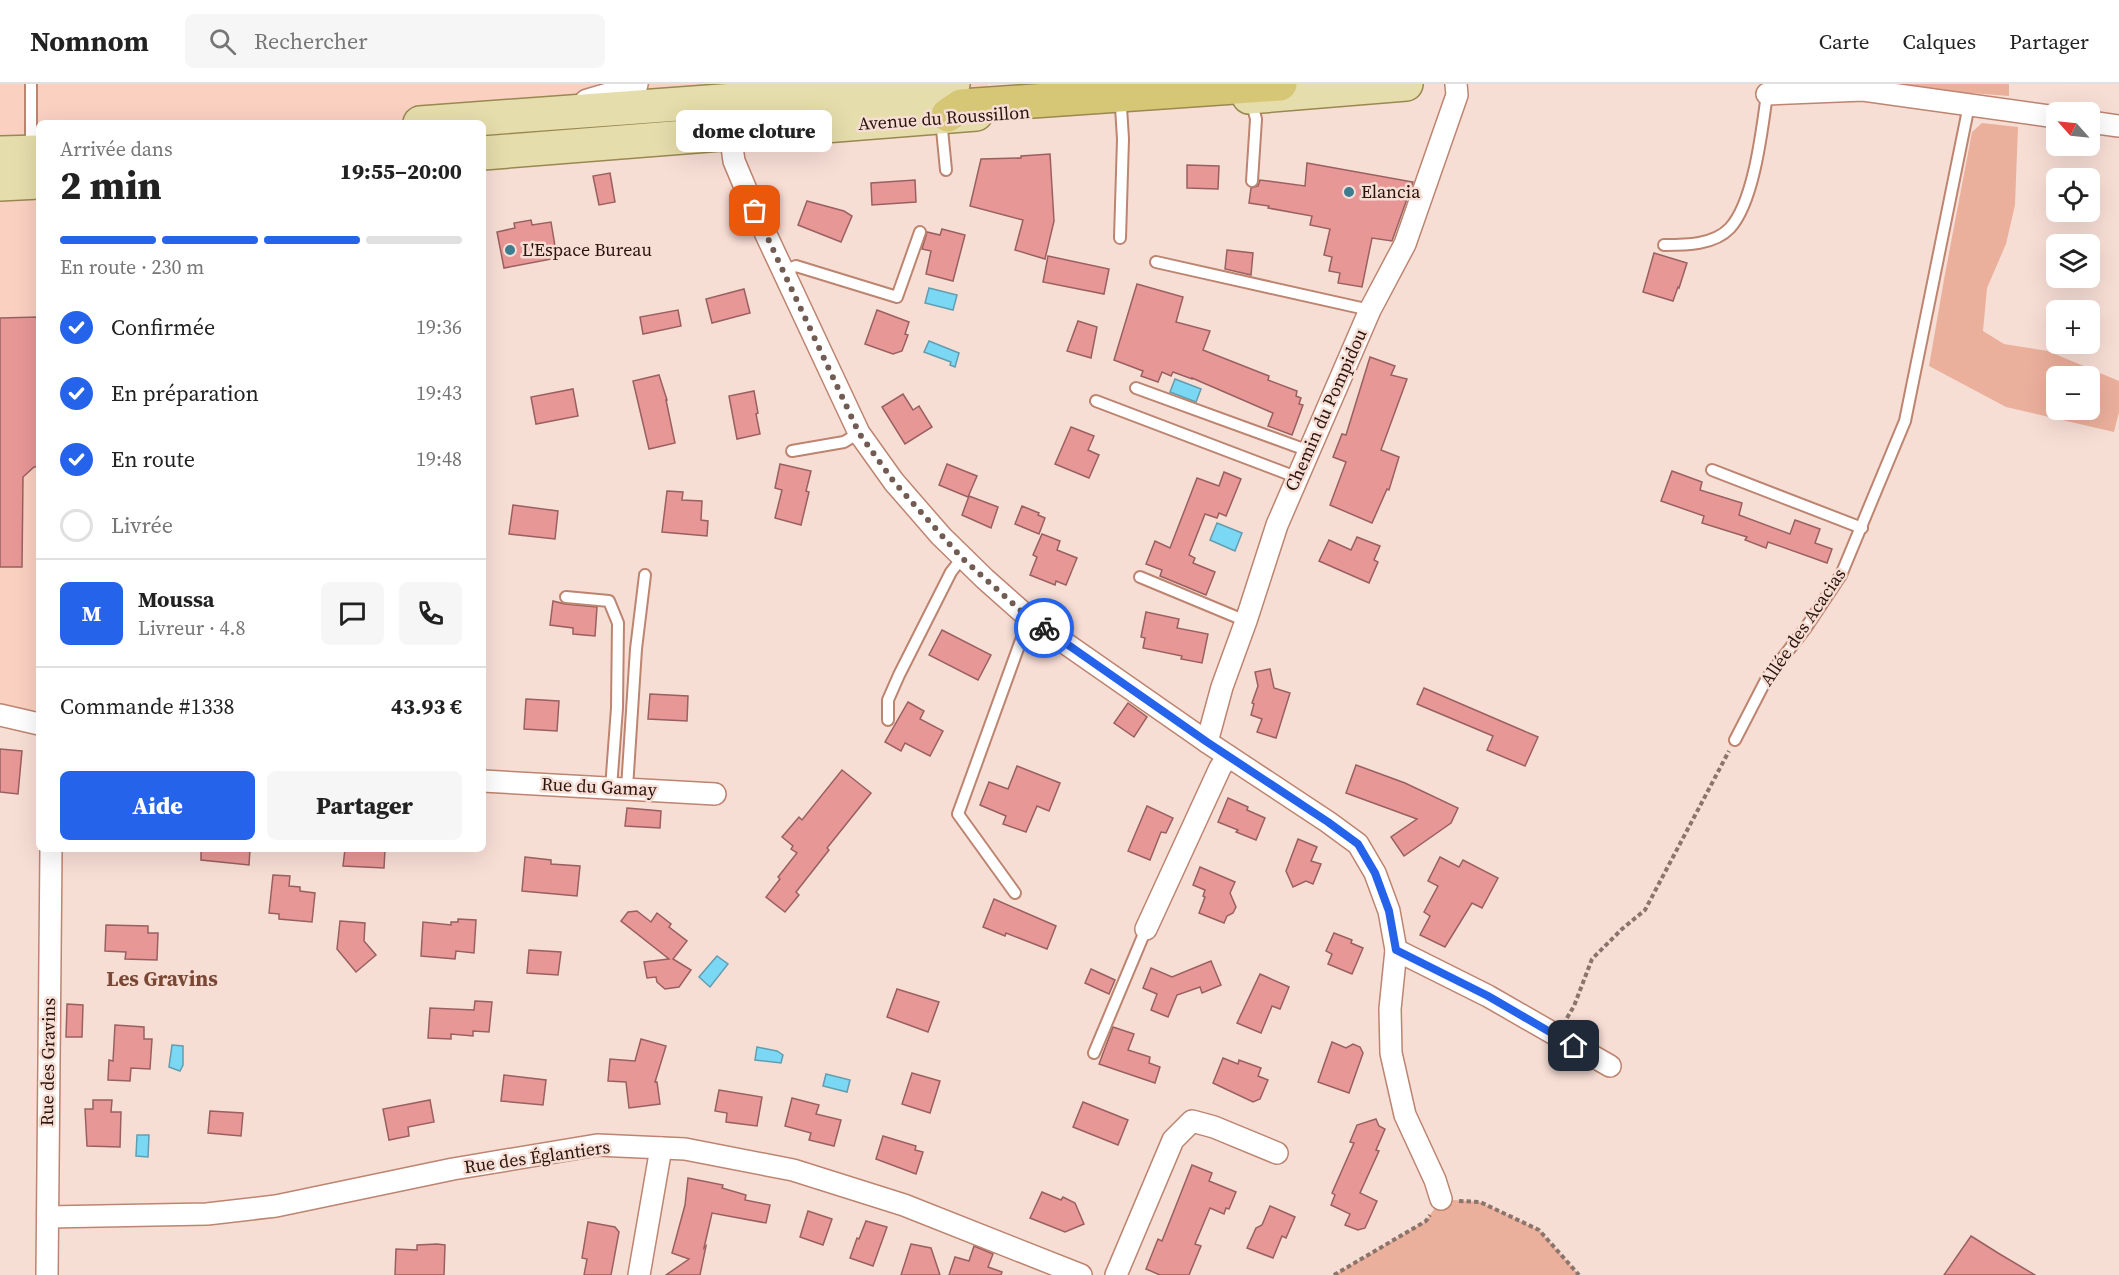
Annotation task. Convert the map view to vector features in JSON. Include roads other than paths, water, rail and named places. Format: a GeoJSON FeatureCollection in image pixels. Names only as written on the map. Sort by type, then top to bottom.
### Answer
{"type":"FeatureCollection","features":[{"type":"Feature","properties":{"kind":"highway"},"geometry":{"type":"LineString","coordinates":[[934,97],[962,106],[1281,84]]}},
{"type":"Feature","properties":{"kind":"main road","name":"Avenue du Roussillon"},"geometry":{"type":"LineString","coordinates":[[458,120],[560,112],[934,97],[1121,107],[1406,84]]}},
{"type":"Feature","properties":{"kind":"main road","name":"Avenue du Roussillon"},"geometry":{"type":"LineString","coordinates":[[486,153],[730,134],[934,97]]}},
{"type":"Feature","properties":{"kind":"main road"},"geometry":{"type":"LineString","coordinates":[[0,184],[27,160]]}},
{"type":"Feature","properties":{"kind":"street"},"geometry":{"type":"LineString","coordinates":[[560,112],[622,93],[634,84]]}},
{"type":"Feature","properties":{"kind":"street"},"geometry":{"type":"LineString","coordinates":[[713,84],[735,84]]}},
{"type":"Feature","properties":{"kind":"street","name":"Chemin du Pompidou"},"geometry":{"type":"LineString","coordinates":[[1207,742],[1222,687],[1277,525],[1370,310],[1405,244],[1457,95],[1456,84]]}},
{"type":"Feature","properties":{"kind":"street"},"geometry":{"type":"LineString","coordinates":[[1767,94],[1863,90],[2046,116]]}},
{"type":"Feature","properties":{"kind":"street"},"geometry":{"type":"LineString","coordinates":[[2100,123],[2119,126]]}},
{"type":"Feature","properties":{"kind":"street"},"geometry":{"type":"LineString","coordinates":[[730,134],[734,161],[859,433],[894,482],[962,558],[1029,618],[1358,844],[1375,873],[1389,911],[1396,950],[1390,1009],[1391,1053],[1405,1115],[1435,1180],[1441,1199]]}},
{"type":"Feature","properties":{"kind":"street"},"geometry":{"type":"LineString","coordinates":[[0,715],[36,723]]}},
{"type":"Feature","properties":{"kind":"street"},"geometry":{"type":"LineString","coordinates":[[1146,929],[1220,768],[1228,756]]}},
{"type":"Feature","properties":{"kind":"street","name":"Rue du Gamay"},"geometry":{"type":"LineString","coordinates":[[486,781],[715,794]]}},
{"type":"Feature","properties":{"kind":"street","name":"Rue des Gravins"},"geometry":{"type":"LineString","coordinates":[[47,1275],[51,852]]}},
{"type":"Feature","properties":{"kind":"street"},"geometry":{"type":"LineString","coordinates":[[1396,950],[1488,996],[1610,1066]]}},
{"type":"Feature","properties":{"kind":"street"},"geometry":{"type":"LineString","coordinates":[[1116,1275],[1173,1140],[1192,1121],[1214,1126],[1277,1153]]}},
{"type":"Feature","properties":{"kind":"street","name":"Rue des Églantiers"},"geometry":{"type":"LineString","coordinates":[[48,1217],[207,1214],[276,1206],[453,1169],[597,1145],[685,1149],[793,1170],[904,1205],[1081,1275]]}},
{"type":"Feature","properties":{"kind":"street"},"geometry":{"type":"LineString","coordinates":[[639,1275],[661,1148]]}},
{"type":"Feature","properties":{"kind":"lane"},"geometry":{"type":"LineString","coordinates":[[27,160],[31,84]]}},
{"type":"Feature","properties":{"kind":"lane"},"geometry":{"type":"LineString","coordinates":[[1664,245],[1690,245],[1710,240],[1730,228],[1742,209],[1756,162],[1767,94]]}},
{"type":"Feature","properties":{"kind":"lane"},"geometry":{"type":"LineString","coordinates":[[934,97],[946,170]]}},
{"type":"Feature","properties":{"kind":"lane"},"geometry":{"type":"LineString","coordinates":[[1250,97],[1256,119],[1252,181]]}},
{"type":"Feature","properties":{"kind":"lane","name":"Allée des Acacias"},"geometry":{"type":"LineString","coordinates":[[1735,740],[1767,678],[1805,629],[1841,575],[1905,421],[1968,105]]}},
{"type":"Feature","properties":{"kind":"lane"},"geometry":{"type":"LineString","coordinates":[[1120,238],[1123,139],[1121,107]]}},
{"type":"Feature","properties":{"kind":"lane"},"geometry":{"type":"LineString","coordinates":[[783,271],[796,266],[897,297],[920,232]]}},
{"type":"Feature","properties":{"kind":"lane"},"geometry":{"type":"LineString","coordinates":[[1156,262],[1370,310]]}},
{"type":"Feature","properties":{"kind":"lane"},"geometry":{"type":"LineString","coordinates":[[1136,388],[1309,451]]}},
{"type":"Feature","properties":{"kind":"lane"},"geometry":{"type":"LineString","coordinates":[[1096,401],[1296,477]]}},
{"type":"Feature","properties":{"kind":"lane"},"geometry":{"type":"LineString","coordinates":[[792,451],[844,442],[859,433]]}},
{"type":"Feature","properties":{"kind":"lane"},"geometry":{"type":"LineString","coordinates":[[1712,470],[1862,528]]}},
{"type":"Feature","properties":{"kind":"lane"},"geometry":{"type":"LineString","coordinates":[[888,720],[888,700],[898,675],[951,572],[962,558]]}},
{"type":"Feature","properties":{"kind":"lane"},"geometry":{"type":"LineString","coordinates":[[619,788],[645,575]]}},
{"type":"Feature","properties":{"kind":"lane"},"geometry":{"type":"LineString","coordinates":[[1140,577],[1246,621]]}},
{"type":"Feature","properties":{"kind":"lane"},"geometry":{"type":"LineString","coordinates":[[566,597],[609,601],[618,623],[619,788]]}},
{"type":"Feature","properties":{"kind":"lane"},"geometry":{"type":"LineString","coordinates":[[1015,893],[958,814],[1029,618]]}},
{"type":"Feature","properties":{"kind":"lane"},"geometry":{"type":"LineString","coordinates":[[1094,1053],[1146,929]]}},
{"type":"Feature","properties":{"kind":"water"},"geometry":{"type":"Polygon","coordinates":[[[929,288],[957,295],[953,310],[925,303],[929,288]]]}},
{"type":"Feature","properties":{"kind":"water"},"geometry":{"type":"Polygon","coordinates":[[[929,341],[959,353],[955,367],[950,365],[951,362],[924,352],[929,341]]]}},
{"type":"Feature","properties":{"kind":"water"},"geometry":{"type":"Polygon","coordinates":[[[1175,379],[1201,389],[1196,402],[1170,392],[1175,379]]]}},
{"type":"Feature","properties":{"kind":"water"},"geometry":{"type":"Polygon","coordinates":[[[1217,523],[1242,533],[1235,551],[1210,540],[1217,523]]]}},
{"type":"Feature","properties":{"kind":"water"},"geometry":{"type":"Polygon","coordinates":[[[717,956],[728,964],[710,987],[699,977],[717,956]]]}},
{"type":"Feature","properties":{"kind":"water"},"geometry":{"type":"Polygon","coordinates":[[[172,1045],[183,1046],[183,1065],[180,1071],[169,1067],[172,1045]]]}},
{"type":"Feature","properties":{"kind":"water"},"geometry":{"type":"Polygon","coordinates":[[[757,1047],[777,1051],[783,1055],[781,1063],[755,1060],[757,1047]]]}},
{"type":"Feature","properties":{"kind":"water"},"geometry":{"type":"Polygon","coordinates":[[[826,1074],[850,1080],[847,1092],[823,1086],[826,1074]]]}},
{"type":"Feature","properties":{"kind":"water"},"geometry":{"type":"Polygon","coordinates":[[[137,1135],[149,1135],[148,1157],[136,1156],[137,1135]]]}},
{"type":"Feature","properties":{"kind":"place","name":"Elancia"},"geometry":{"type":"Point","coordinates":[1349,192]}},
{"type":"Feature","properties":{"kind":"place","name":"dome cloture"},"geometry":{"type":"Point","coordinates":[755,211]}},
{"type":"Feature","properties":{"kind":"place","name":"L'Espace Bureau"},"geometry":{"type":"Point","coordinates":[510,250]}},
{"type":"Feature","properties":{"kind":"district","name":"Les Gravins"},"geometry":{"type":"Point","coordinates":[162,979]}}]}
